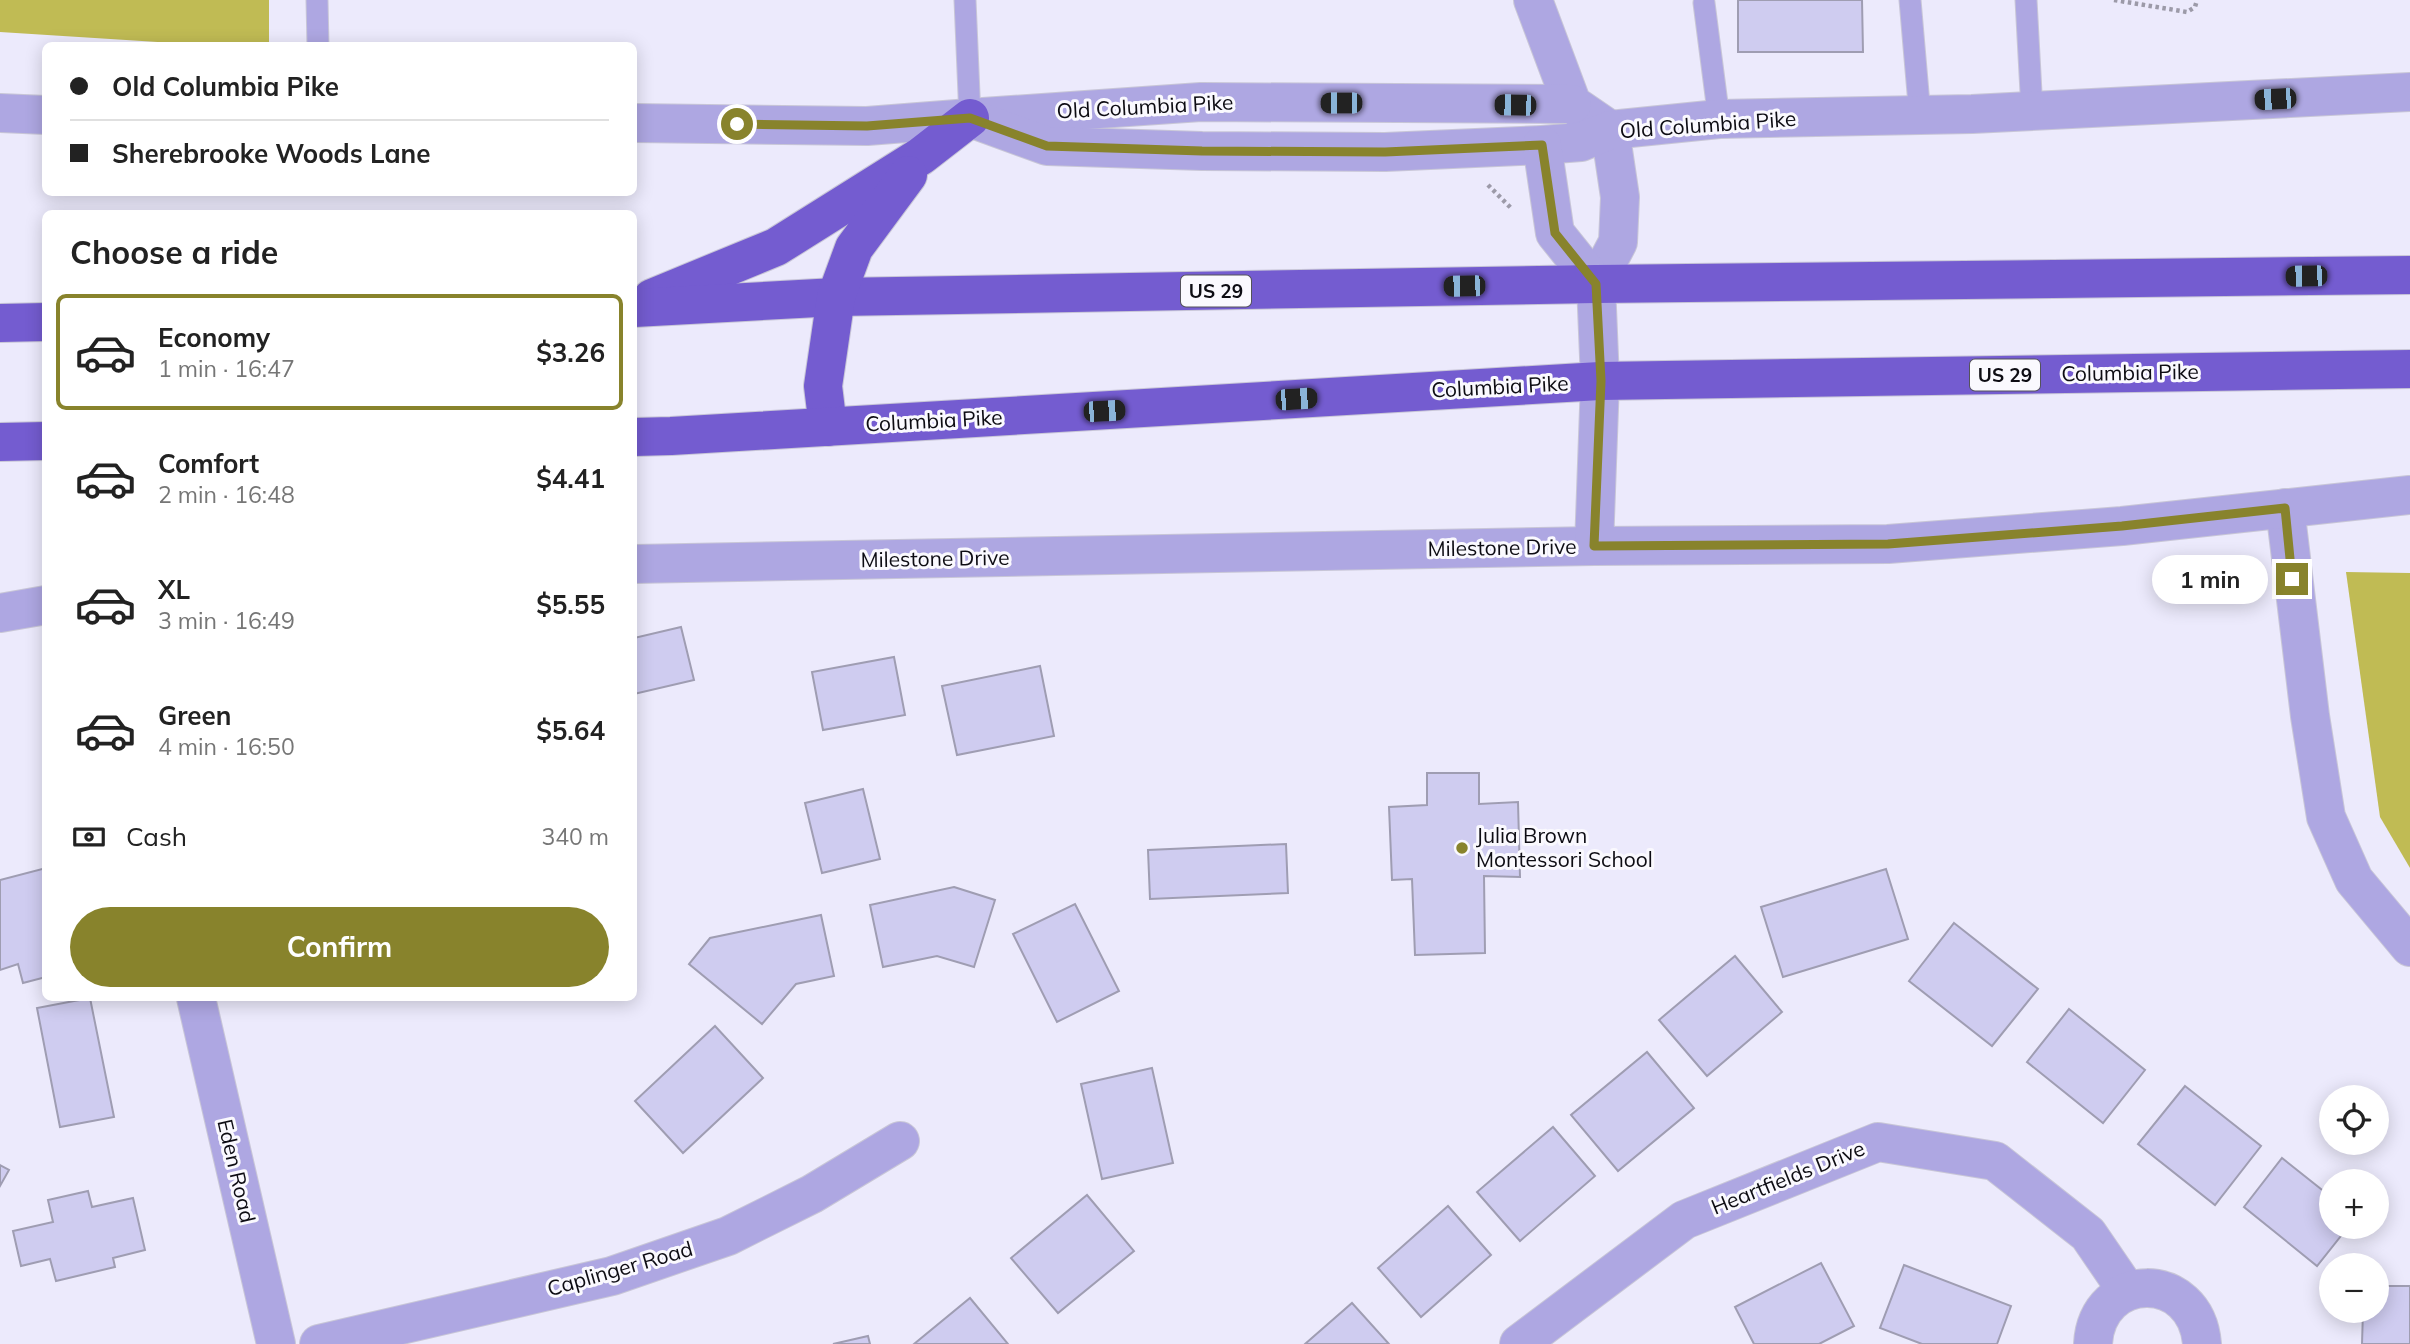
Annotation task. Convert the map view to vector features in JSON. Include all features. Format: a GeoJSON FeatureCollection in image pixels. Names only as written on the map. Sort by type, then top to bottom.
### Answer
{"type":"FeatureCollection","features":[{"type":"Feature","properties":{"kind":"highway"},"geometry":{"type":"LineString","coordinates":[[637,306],[776,247],[921,156],[970,118]]}},
{"type":"Feature","properties":{"kind":"highway"},"geometry":{"type":"LineString","coordinates":[[828,427],[823,386],[836,298],[854,247],[921,156]]}},
{"type":"Feature","properties":{"kind":"highway","name":"US 29"},"geometry":{"type":"LineString","coordinates":[[637,307],[836,298],[1596,284],[2410,275]]}},
{"type":"Feature","properties":{"kind":"highway"},"geometry":{"type":"LineString","coordinates":[[0,323],[42,322]]}},
{"type":"Feature","properties":{"kind":"highway","name":"Columbia Pike"},"geometry":{"type":"LineString","coordinates":[[637,437],[1601,381],[2410,369]]}},
{"type":"Feature","properties":{"kind":"highway"},"geometry":{"type":"LineString","coordinates":[[0,442],[42,441]]}},
{"type":"Feature","properties":{"kind":"street"},"geometry":{"type":"LineString","coordinates":[[1533,0],[1572,104],[1609,130],[1620,197],[1618,243],[1596,284],[1601,381],[1594,546]]}},
{"type":"Feature","properties":{"kind":"street","name":"Old Columbia Pike"},"geometry":{"type":"LineString","coordinates":[[970,118],[1047,146],[1202,151],[1385,152],[1581,142],[1609,130],[1719,119],[1920,116],[2410,92]]}},
{"type":"Feature","properties":{"kind":"street","name":"Old Columbia Pike"},"geometry":{"type":"LineString","coordinates":[[637,123],[867,126],[1201,102],[1572,104]]}},
{"type":"Feature","properties":{"kind":"street"},"geometry":{"type":"LineString","coordinates":[[0,113],[42,115]]}},
{"type":"Feature","properties":{"kind":"street"},"geometry":{"type":"LineString","coordinates":[[1542,145],[1555,233],[1596,284]]}},
{"type":"Feature","properties":{"kind":"street","name":"Milestone Drive"},"geometry":{"type":"LineString","coordinates":[[637,564],[1594,546],[1888,544],[2122,526],[2410,495]]}},
{"type":"Feature","properties":{"kind":"street"},"geometry":{"type":"LineString","coordinates":[[2285,508],[2310,716],[2326,817],[2354,880],[2410,947]]}},
{"type":"Feature","properties":{"kind":"street"},"geometry":{"type":"LineString","coordinates":[[0,613],[42,606]]}},
{"type":"Feature","properties":{"kind":"street","name":"Eden Road"},"geometry":{"type":"LineString","coordinates":[[197,1001],[276,1344]]}},
{"type":"Feature","properties":{"kind":"street","name":"Caplinger Road"},"geometry":{"type":"LineString","coordinates":[[319,1344],[612,1276],[728,1236],[812,1194],[901,1141]]}},
{"type":"Feature","properties":{"kind":"street","name":"Heartfields Drive"},"geometry":{"type":"LineString","coordinates":[[1519,1344],[1684,1220],[1878,1142],[1995,1161],[2088,1234],[2127,1291]]}},
{"type":"Feature","properties":{"kind":"street"},"geometry":{"type":"LineString","coordinates":[[2093,1344],[2094,1331],[2101,1314],[2112,1301],[2127,1291],[2145,1287],[2163,1289],[2179,1297],[2191,1309],[2199,1325],[2202,1344]]}},
{"type":"Feature","properties":{"kind":"lane"},"geometry":{"type":"LineString","coordinates":[[317,0],[318,42]]}},
{"type":"Feature","properties":{"kind":"lane"},"geometry":{"type":"LineString","coordinates":[[965,0],[970,118]]}},
{"type":"Feature","properties":{"kind":"lane"},"geometry":{"type":"LineString","coordinates":[[1910,0],[1920,116]]}},
{"type":"Feature","properties":{"kind":"lane"},"geometry":{"type":"LineString","coordinates":[[2026,0],[2032,111]]}},
{"type":"Feature","properties":{"kind":"lane"},"geometry":{"type":"LineString","coordinates":[[1704,3],[1719,119]]}},
{"type":"Feature","properties":{"kind":"path"},"geometry":{"type":"LineString","coordinates":[[2114,0],[2188,12],[2195,7],[2197,0]]}},
{"type":"Feature","properties":{"kind":"path"},"geometry":{"type":"LineString","coordinates":[[1484,178],[1506,201],[1514,216]]}},
{"type":"Feature","properties":{"kind":"shaded area"},"geometry":{"type":"Polygon","coordinates":[[[0,0],[269,0],[269,42],[158,42],[0,32],[0,0]]]}},
{"type":"Feature","properties":{"kind":"shaded area"},"geometry":{"type":"Polygon","coordinates":[[[2346,572],[2410,573],[2410,868],[2380,817],[2346,572]]]}},
{"type":"Feature","properties":{"kind":"building"},"geometry":{"type":"Polygon","coordinates":[[[1738,0],[1862,0],[1863,52],[1738,52],[1738,0]]]}},
{"type":"Feature","properties":{"kind":"building"},"geometry":{"type":"Polygon","coordinates":[[[681,627],[694,680],[637,693],[637,637],[681,627]]]}},
{"type":"Feature","properties":{"kind":"building"},"geometry":{"type":"Polygon","coordinates":[[[894,657],[905,715],[823,730],[812,672],[894,657]]]}},
{"type":"Feature","properties":{"kind":"building"},"geometry":{"type":"Polygon","coordinates":[[[1040,666],[1054,736],[957,755],[942,686],[1040,666]]]}},
{"type":"Feature","properties":{"kind":"building"},"geometry":{"type":"Polygon","coordinates":[[[1427,773],[1479,773],[1479,804],[1518,802],[1520,877],[1484,876],[1485,953],[1415,955],[1412,879],[1392,880],[1389,807],[1427,805],[1427,773]]]}},
{"type":"Feature","properties":{"kind":"building"},"geometry":{"type":"Polygon","coordinates":[[[863,789],[880,859],[822,873],[805,803],[863,789]]]}},
{"type":"Feature","properties":{"kind":"building"},"geometry":{"type":"Polygon","coordinates":[[[1286,844],[1288,893],[1150,899],[1148,850],[1286,844]]]}},
{"type":"Feature","properties":{"kind":"building"},"geometry":{"type":"Polygon","coordinates":[[[42,869],[42,978],[23,983],[18,964],[0,970],[0,880],[42,869]]]}},
{"type":"Feature","properties":{"kind":"building"},"geometry":{"type":"Polygon","coordinates":[[[1886,869],[1908,939],[1783,977],[1761,907],[1886,869]]]}},
{"type":"Feature","properties":{"kind":"building"},"geometry":{"type":"Polygon","coordinates":[[[954,887],[995,900],[974,967],[937,956],[883,967],[870,905],[954,887]]]}},
{"type":"Feature","properties":{"kind":"building"},"geometry":{"type":"Polygon","coordinates":[[[1075,904],[1119,991],[1057,1022],[1013,934],[1075,904]]]}},
{"type":"Feature","properties":{"kind":"building"},"geometry":{"type":"Polygon","coordinates":[[[821,915],[834,976],[796,984],[762,1024],[689,964],[710,938],[821,915]]]}},
{"type":"Feature","properties":{"kind":"building"},"geometry":{"type":"Polygon","coordinates":[[[1954,923],[2038,989],[1992,1046],[1909,981],[1954,923]]]}},
{"type":"Feature","properties":{"kind":"building"},"geometry":{"type":"Polygon","coordinates":[[[1735,956],[1782,1012],[1707,1076],[1659,1020],[1735,956]]]}},
{"type":"Feature","properties":{"kind":"building"},"geometry":{"type":"Polygon","coordinates":[[[74,1001],[91,1001],[114,1117],[60,1127],[37,1008],[74,1001]]]}},
{"type":"Feature","properties":{"kind":"building"},"geometry":{"type":"Polygon","coordinates":[[[2069,1009],[2145,1070],[2103,1123],[2027,1062],[2069,1009]]]}},
{"type":"Feature","properties":{"kind":"building"},"geometry":{"type":"Polygon","coordinates":[[[715,1026],[763,1078],[683,1153],[635,1101],[715,1026]]]}},
{"type":"Feature","properties":{"kind":"building"},"geometry":{"type":"Polygon","coordinates":[[[1647,1052],[1694,1108],[1618,1171],[1571,1115],[1647,1052]]]}},
{"type":"Feature","properties":{"kind":"building"},"geometry":{"type":"Polygon","coordinates":[[[1152,1068],[1173,1163],[1102,1179],[1081,1084],[1152,1068]]]}},
{"type":"Feature","properties":{"kind":"building"},"geometry":{"type":"Polygon","coordinates":[[[2185,1086],[2261,1146],[2215,1205],[2138,1144],[2185,1086]]]}},
{"type":"Feature","properties":{"kind":"building"},"geometry":{"type":"Polygon","coordinates":[[[1553,1127],[1595,1176],[1520,1241],[1477,1192],[1553,1127]]]}},
{"type":"Feature","properties":{"kind":"building"},"geometry":{"type":"Polygon","coordinates":[[[2282,1158],[2319,1187],[2319,1239],[2338,1239],[2327,1253],[2319,1253],[2317,1266],[2244,1207],[2282,1158]]]}},
{"type":"Feature","properties":{"kind":"building"},"geometry":{"type":"Polygon","coordinates":[[[0,1165],[9,1170],[0,1186],[0,1165]]]}},
{"type":"Feature","properties":{"kind":"building"},"geometry":{"type":"Polygon","coordinates":[[[88,1191],[92,1207],[133,1198],[145,1250],[113,1258],[115,1267],[56,1281],[50,1259],[21,1266],[13,1231],[53,1222],[48,1200],[88,1191]]]}},
{"type":"Feature","properties":{"kind":"building"},"geometry":{"type":"Polygon","coordinates":[[[1087,1195],[1134,1251],[1058,1313],[1011,1258],[1087,1195]]]}},
{"type":"Feature","properties":{"kind":"building"},"geometry":{"type":"Polygon","coordinates":[[[1448,1206],[1491,1255],[1421,1317],[1378,1268],[1448,1206]]]}},
{"type":"Feature","properties":{"kind":"building"},"geometry":{"type":"Polygon","coordinates":[[[1821,1263],[1854,1326],[1819,1344],[1754,1344],[1735,1307],[1821,1263]]]}},
{"type":"Feature","properties":{"kind":"building"},"geometry":{"type":"Polygon","coordinates":[[[1904,1265],[2011,1306],[1997,1344],[1922,1344],[1880,1328],[1904,1265]]]}},
{"type":"Feature","properties":{"kind":"building"},"geometry":{"type":"Polygon","coordinates":[[[2389,1286],[2410,1286],[2410,1344],[2362,1344],[2363,1323],[2389,1323],[2389,1286]]]}},
{"type":"Feature","properties":{"kind":"building"},"geometry":{"type":"Polygon","coordinates":[[[970,1298],[1008,1344],[914,1344],[970,1298]]]}},
{"type":"Feature","properties":{"kind":"building"},"geometry":{"type":"Polygon","coordinates":[[[1352,1303],[1389,1344],[1305,1344],[1352,1303]]]}},
{"type":"Feature","properties":{"kind":"building"},"geometry":{"type":"Polygon","coordinates":[[[868,1336],[870,1344],[833,1344],[868,1336]]]}},
{"type":"Feature","properties":{"kind":"place","name":"Julia Brown Montessori School"},"geometry":{"type":"Point","coordinates":[1462,848]}},
{"type":"Feature","properties":{"kind":"route"},"geometry":{"type":"LineString","coordinates":[[737,124],[867,126],[970,118],[1047,146],[1202,151],[1385,152],[1542,145],[1555,233],[1596,284],[1601,381],[1594,546],[1888,544],[2122,526],[2285,508],[2292,579]]}}]}
